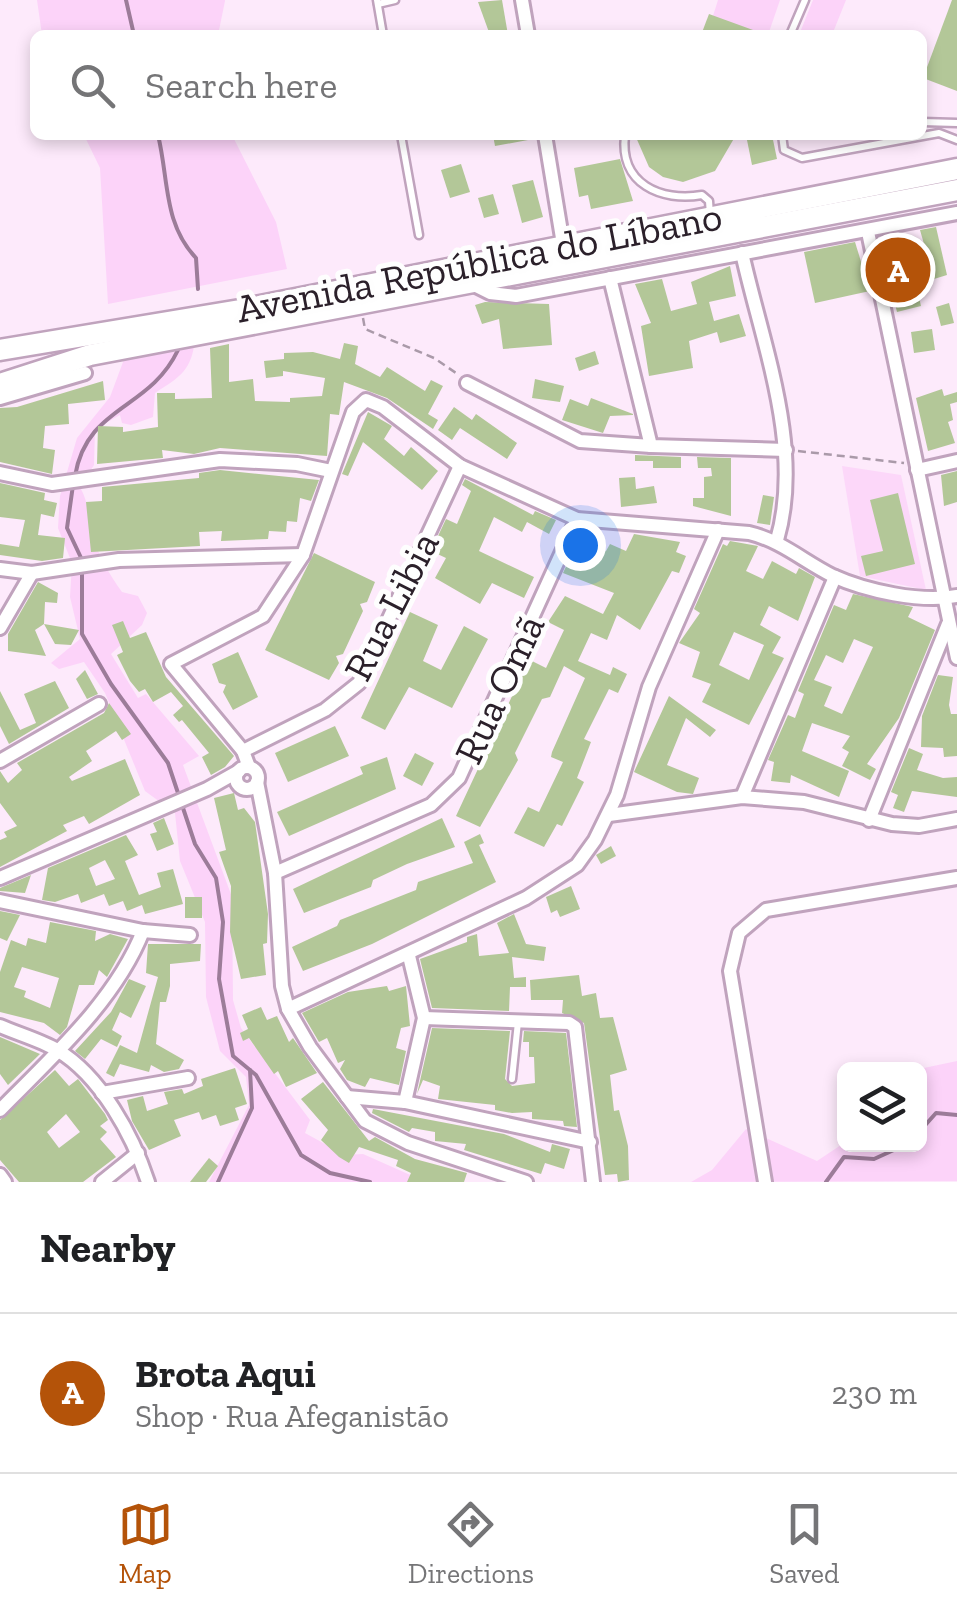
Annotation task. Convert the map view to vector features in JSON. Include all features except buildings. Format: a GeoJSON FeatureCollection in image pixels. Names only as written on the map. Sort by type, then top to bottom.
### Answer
{"type":"FeatureCollection","features":[{"type":"Feature","properties":{"kind":"main road","name":"Avenida República do Líbano"},"geometry":{"type":"LineString","coordinates":[[0,350],[240,310],[957,168]]}},
{"type":"Feature","properties":{"kind":"main road","name":"Avenida República do Líbano"},"geometry":{"type":"LineString","coordinates":[[0,384],[90,355],[468,282],[818,228],[957,190]]}},
{"type":"Feature","properties":{"kind":"street"},"geometry":{"type":"LineString","coordinates":[[522,0],[527,30]]}},
{"type":"Feature","properties":{"kind":"street"},"geometry":{"type":"LineString","coordinates":[[546,140],[563,244]]}},
{"type":"Feature","properties":{"kind":"street","name":"Avenida República do Líbano"},"geometry":{"type":"LineString","coordinates":[[468,282],[490,293],[516,296],[742,253],[818,228],[868,232],[957,213]]}},
{"type":"Feature","properties":{"kind":"street"},"geometry":{"type":"LineString","coordinates":[[868,232],[917,466],[951,597],[949,622],[957,658]]}},
{"type":"Feature","properties":{"kind":"street"},"geometry":{"type":"LineString","coordinates":[[742,253],[786,450],[783,520],[777,540]]}},
{"type":"Feature","properties":{"kind":"street"},"geometry":{"type":"LineString","coordinates":[[610,278],[651,446]]}},
{"type":"Feature","properties":{"kind":"street"},"geometry":{"type":"LineString","coordinates":[[0,398],[86,374]]}},
{"type":"Feature","properties":{"kind":"street"},"geometry":{"type":"LineString","coordinates":[[467,383],[580,440],[786,450]]}},
{"type":"Feature","properties":{"kind":"street"},"geometry":{"type":"LineString","coordinates":[[526,1182],[408,1143],[366,1122],[347,1096],[288,1008],[282,986],[274,873],[265,821],[251,786],[236,779],[244,769],[243,751],[171,664],[262,616],[303,555],[355,408],[366,400],[383,408],[460,466],[577,519],[718,530],[777,540],[835,576],[878,588],[951,597]]}},
{"type":"Feature","properties":{"kind":"street"},"geometry":{"type":"LineString","coordinates":[[0,473],[52,484],[220,460],[297,464],[332,471]]}},
{"type":"Feature","properties":{"kind":"street"},"geometry":{"type":"LineString","coordinates":[[917,466],[957,461]]}},
{"type":"Feature","properties":{"kind":"street","name":"Rua Libia"},"geometry":{"type":"LineString","coordinates":[[243,751],[325,710],[359,683],[460,466]]}},
{"type":"Feature","properties":{"kind":"street","name":"Rua Omã"},"geometry":{"type":"LineString","coordinates":[[274,873],[431,805],[460,778],[577,519]]}},
{"type":"Feature","properties":{"kind":"street"},"geometry":{"type":"LineString","coordinates":[[288,1008],[408,956],[526,898],[577,865],[609,815],[649,686],[718,530]]}},
{"type":"Feature","properties":{"kind":"street"},"geometry":{"type":"LineString","coordinates":[[0,569],[32,572],[94,564],[303,555]]}},
{"type":"Feature","properties":{"kind":"street"},"geometry":{"type":"LineString","coordinates":[[0,628],[32,572]]}},
{"type":"Feature","properties":{"kind":"street"},"geometry":{"type":"LineString","coordinates":[[742,797],[835,576]]}},
{"type":"Feature","properties":{"kind":"street"},"geometry":{"type":"LineString","coordinates":[[869,820],[949,622]]}},
{"type":"Feature","properties":{"kind":"street"},"geometry":{"type":"LineString","coordinates":[[0,762],[98,704]]}},
{"type":"Feature","properties":{"kind":"street"},"geometry":{"type":"LineString","coordinates":[[0,878],[244,769]]}},
{"type":"Feature","properties":{"kind":"street"},"geometry":{"type":"LineString","coordinates":[[200,791],[251,786]]}},
{"type":"Feature","properties":{"kind":"street"},"geometry":{"type":"LineString","coordinates":[[609,815],[742,797],[804,802],[869,820],[919,826],[957,818]]}},
{"type":"Feature","properties":{"kind":"street"},"geometry":{"type":"LineString","coordinates":[[765,1182],[730,971],[740,933],[766,910],[957,878]]}},
{"type":"Feature","properties":{"kind":"street"},"geometry":{"type":"LineString","coordinates":[[0,901],[143,930],[190,935]]}},
{"type":"Feature","properties":{"kind":"street"},"geometry":{"type":"LineString","coordinates":[[0,1110],[59,1050],[132,960],[143,930]]}},
{"type":"Feature","properties":{"kind":"street"},"geometry":{"type":"LineString","coordinates":[[405,1102],[424,1018],[408,956]]}},
{"type":"Feature","properties":{"kind":"street"},"geometry":{"type":"LineString","coordinates":[[424,1018],[569,1023],[575,1028],[593,1182]]}},
{"type":"Feature","properties":{"kind":"street"},"geometry":{"type":"LineString","coordinates":[[0,1026],[59,1050],[102,1093],[138,1153],[148,1182]]}},
{"type":"Feature","properties":{"kind":"street"},"geometry":{"type":"LineString","coordinates":[[102,1093],[188,1078]]}},
{"type":"Feature","properties":{"kind":"street"},"geometry":{"type":"LineString","coordinates":[[347,1096],[405,1102],[590,1142]]}},
{"type":"Feature","properties":{"kind":"street"},"geometry":{"type":"LineString","coordinates":[[102,1182],[138,1153]]}},
{"type":"Feature","properties":{"kind":"street"},"geometry":{"type":"LineString","coordinates":[[0,1175],[5,1182]]}},
{"type":"Feature","properties":{"kind":"lane"},"geometry":{"type":"LineString","coordinates":[[382,30],[377,2],[395,0]]}},
{"type":"Feature","properties":{"kind":"lane"},"geometry":{"type":"LineString","coordinates":[[792,30],[805,0]]}},
{"type":"Feature","properties":{"kind":"lane"},"geometry":{"type":"LineString","coordinates":[[927,122],[957,124]]}},
{"type":"Feature","properties":{"kind":"lane"},"geometry":{"type":"LineString","coordinates":[[927,135],[939,133],[957,140]]}},
{"type":"Feature","properties":{"kind":"lane"},"geometry":{"type":"LineString","coordinates":[[402,140],[419,235]]}},
{"type":"Feature","properties":{"kind":"lane"},"geometry":{"type":"LineString","coordinates":[[627,140],[630,166],[642,184],[676,199],[702,195],[709,201],[710,216]]}},
{"type":"Feature","properties":{"kind":"lane"},"geometry":{"type":"LineString","coordinates":[[783,140],[784,150],[802,158],[901,140]]}},
{"type":"Feature","properties":{"kind":"lane"},"geometry":{"type":"LineString","coordinates":[[512,1079],[518,1020]]}},
{"type":"Feature","properties":{"kind":"path"},"geometry":{"type":"LineString","coordinates":[[360,304],[365,329],[444,362],[467,383]]}},
{"type":"Feature","properties":{"kind":"path"},"geometry":{"type":"LineString","coordinates":[[786,450],[917,466]]}},
{"type":"Feature","properties":{"kind":"shaded area"},"geometry":{"type":"Polygon","coordinates":[[[37,0],[225,0],[219,30],[41,30],[37,0]]]}},
{"type":"Feature","properties":{"kind":"shaded area"},"geometry":{"type":"Polygon","coordinates":[[[718,0],[780,0],[770,30],[750,30],[712,19],[718,0]]]}},
{"type":"Feature","properties":{"kind":"shaded area"},"geometry":{"type":"Polygon","coordinates":[[[813,0],[846,0],[834,30],[801,30],[813,0]]]}},
{"type":"Feature","properties":{"kind":"shaded area"},"geometry":{"type":"Polygon","coordinates":[[[86,140],[235,140],[276,222],[287,269],[108,304],[100,168],[86,140]]]}},
{"type":"Feature","properties":{"kind":"shaded area"},"geometry":{"type":"Polygon","coordinates":[[[195,339],[183,372],[155,393],[153,417],[131,425],[122,423],[120,415],[95,429],[94,465],[80,487],[92,534],[117,585],[122,592],[138,596],[147,613],[142,625],[111,654],[138,698],[146,694],[199,756],[183,765],[232,897],[233,1000],[241,1028],[310,1120],[305,1133],[345,1155],[363,1154],[426,1182],[209,1182],[249,1105],[246,1077],[220,1051],[206,997],[205,922],[180,861],[175,813],[145,791],[105,693],[84,662],[59,669],[51,663],[80,639],[70,597],[72,563],[58,528],[60,496],[77,438],[110,397],[126,354],[195,339]]]}},
{"type":"Feature","properties":{"kind":"shaded area"},"geometry":{"type":"Polygon","coordinates":[[[842,466],[901,475],[926,590],[860,576],[842,466]]]}},
{"type":"Feature","properties":{"kind":"shaded area"},"geometry":{"type":"Polygon","coordinates":[[[957,1061],[957,1181],[691,1182],[712,1170],[746,1129],[817,1161],[837,1148],[837,1152],[927,1152],[927,1067],[957,1061]]]}},
{"type":"Feature","properties":{"kind":"waterway"},"geometry":{"type":"LineString","coordinates":[[126,0],[133,30]]}},
{"type":"Feature","properties":{"kind":"waterway"},"geometry":{"type":"LineString","coordinates":[[159,140],[172,216],[185,245],[196,258],[198,289]]}},
{"type":"Feature","properties":{"kind":"waterway"},"geometry":{"type":"LineString","coordinates":[[75,476],[92,435],[151,385],[178,350]]}},
{"type":"Feature","properties":{"kind":"waterway"},"geometry":{"type":"LineString","coordinates":[[73,485],[67,528],[83,562]]}},
{"type":"Feature","properties":{"kind":"waterway"},"geometry":{"type":"LineString","coordinates":[[82,571],[82,634],[111,684],[168,763],[195,844],[216,878],[223,922],[219,979],[233,1056],[256,1075],[301,1155],[330,1173],[370,1182]]}},
{"type":"Feature","properties":{"kind":"waterway"},"geometry":{"type":"LineString","coordinates":[[218,1182],[252,1108],[250,1070]]}},
{"type":"Feature","properties":{"kind":"waterway"},"geometry":{"type":"LineString","coordinates":[[927,1123],[936,1113],[957,1115]]}},
{"type":"Feature","properties":{"kind":"waterway"},"geometry":{"type":"LineString","coordinates":[[826,1182],[844,1157],[874,1159],[889,1152]]}},
{"type":"Feature","properties":{"kind":"place","name":"Brota Aqui"},"geometry":{"type":"Point","coordinates":[898,270]}}]}
